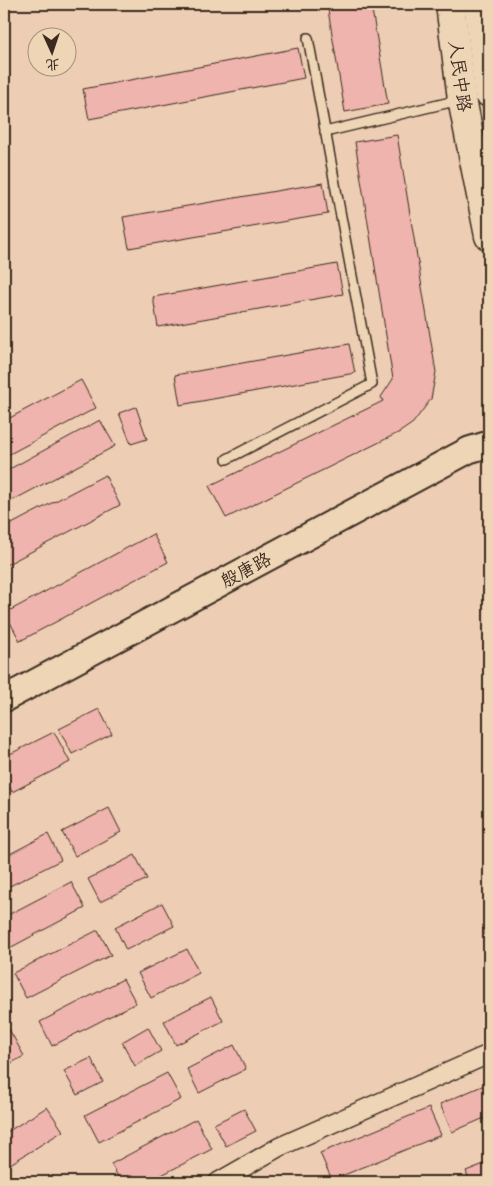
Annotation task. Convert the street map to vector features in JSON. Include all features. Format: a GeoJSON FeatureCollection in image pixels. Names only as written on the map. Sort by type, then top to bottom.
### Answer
{"type":"FeatureCollection","features":[{"type":"Feature","properties":{"kind":"main road","name":"人民中路"},"geometry":{"type":"LineString","coordinates":[[450,4],[462,99],[489,236]]}},
{"type":"Feature","properties":{"kind":"main road","name":"人民中路"},"geometry":{"type":"LineString","coordinates":[[478,4],[489,93]]}},
{"type":"Feature","properties":{"kind":"street","name":"殷唐路"},"geometry":{"type":"LineString","coordinates":[[4,699],[468,450],[489,444]]}},
{"type":"Feature","properties":{"kind":"street"},"geometry":{"type":"LineString","coordinates":[[218,1182],[279,1147],[489,1054]]}},
{"type":"Feature","properties":{"kind":"lane"},"geometry":{"type":"LineString","coordinates":[[227,459],[372,384],[308,38]]}},
{"type":"Feature","properties":{"kind":"lane"},"geometry":{"type":"LineString","coordinates":[[325,132],[462,99]]}},
{"type":"Feature","properties":{"kind":"building"},"geometry":{"type":"Polygon","coordinates":[[[371,4],[388,104],[345,112],[328,10],[371,4]]]}},
{"type":"Feature","properties":{"kind":"building"},"geometry":{"type":"Polygon","coordinates":[[[298,48],[304,78],[89,119],[83,89],[298,48]]]}},
{"type":"Feature","properties":{"kind":"building"},"geometry":{"type":"Polygon","coordinates":[[[397,135],[436,372],[431,399],[413,423],[400,432],[226,518],[209,486],[383,401],[381,397],[393,379],[355,142],[397,135]]]}},
{"type":"Feature","properties":{"kind":"building"},"geometry":{"type":"Polygon","coordinates":[[[323,183],[328,214],[129,248],[123,217],[323,183]]]}},
{"type":"Feature","properties":{"kind":"building"},"geometry":{"type":"Polygon","coordinates":[[[337,264],[343,294],[158,327],[153,297],[337,264]]]}},
{"type":"Feature","properties":{"kind":"building"},"geometry":{"type":"Polygon","coordinates":[[[349,344],[355,373],[180,405],[175,375],[349,344]]]}},
{"type":"Feature","properties":{"kind":"building"},"geometry":{"type":"Polygon","coordinates":[[[81,380],[96,408],[4,457],[4,421],[81,380]]]}},
{"type":"Feature","properties":{"kind":"building"},"geometry":{"type":"Polygon","coordinates":[[[136,407],[147,439],[131,444],[119,413],[136,407]]]}},
{"type":"Feature","properties":{"kind":"building"},"geometry":{"type":"Polygon","coordinates":[[[100,420],[115,446],[4,505],[4,472],[100,420]]]}},
{"type":"Feature","properties":{"kind":"building"},"geometry":{"type":"Polygon","coordinates":[[[105,475],[120,505],[4,566],[4,528],[105,475]]]}},
{"type":"Feature","properties":{"kind":"building"},"geometry":{"type":"Polygon","coordinates":[[[153,534],[168,562],[20,641],[5,613],[153,534]]]}},
{"type":"Feature","properties":{"kind":"building"},"geometry":{"type":"Polygon","coordinates":[[[99,709],[112,734],[72,754],[59,729],[99,709]]]}},
{"type":"Feature","properties":{"kind":"building"},"geometry":{"type":"Polygon","coordinates":[[[54,732],[70,762],[12,792],[4,775],[4,757],[54,732]]]}},
{"type":"Feature","properties":{"kind":"building"},"geometry":{"type":"Polygon","coordinates":[[[109,808],[121,832],[75,856],[62,832],[109,808]]]}},
{"type":"Feature","properties":{"kind":"building"},"geometry":{"type":"Polygon","coordinates":[[[48,834],[61,860],[4,889],[4,857],[48,834]]]}},
{"type":"Feature","properties":{"kind":"building"},"geometry":{"type":"Polygon","coordinates":[[[135,855],[147,879],[100,902],[88,879],[135,855]]]}},
{"type":"Feature","properties":{"kind":"building"},"geometry":{"type":"Polygon","coordinates":[[[71,882],[85,908],[4,951],[4,917],[71,882]]]}},
{"type":"Feature","properties":{"kind":"building"},"geometry":{"type":"Polygon","coordinates":[[[162,903],[174,926],[126,950],[115,927],[162,903]]]}},
{"type":"Feature","properties":{"kind":"building"},"geometry":{"type":"Polygon","coordinates":[[[98,930],[111,955],[26,998],[13,973],[98,930]]]}},
{"type":"Feature","properties":{"kind":"building"},"geometry":{"type":"Polygon","coordinates":[[[187,949],[199,973],[151,998],[138,973],[187,949]]]}},
{"type":"Feature","properties":{"kind":"building"},"geometry":{"type":"Polygon","coordinates":[[[123,979],[136,1003],[52,1046],[40,1022],[123,979]]]}},
{"type":"Feature","properties":{"kind":"building"},"geometry":{"type":"Polygon","coordinates":[[[211,997],[223,1021],[176,1045],[164,1021],[211,997]]]}},
{"type":"Feature","properties":{"kind":"building"},"geometry":{"type":"Polygon","coordinates":[[[148,1027],[161,1051],[135,1066],[122,1042],[148,1027]]]}},
{"type":"Feature","properties":{"kind":"building"},"geometry":{"type":"Polygon","coordinates":[[[9,1029],[24,1056],[4,1067],[4,1032],[9,1029]]]}},
{"type":"Feature","properties":{"kind":"building"},"geometry":{"type":"Polygon","coordinates":[[[234,1045],[246,1069],[199,1093],[187,1069],[234,1045]]]}},
{"type":"Feature","properties":{"kind":"building"},"geometry":{"type":"Polygon","coordinates":[[[91,1058],[103,1082],[77,1095],[64,1071],[91,1058]]]}},
{"type":"Feature","properties":{"kind":"building"},"geometry":{"type":"Polygon","coordinates":[[[167,1073],[181,1099],[99,1142],[85,1115],[167,1073]]]}},
{"type":"Feature","properties":{"kind":"building"},"geometry":{"type":"Polygon","coordinates":[[[489,1083],[489,1116],[452,1132],[440,1104],[489,1083]]]}},
{"type":"Feature","properties":{"kind":"building"},"geometry":{"type":"Polygon","coordinates":[[[47,1107],[63,1131],[4,1168],[4,1134],[47,1107]]]}},
{"type":"Feature","properties":{"kind":"building"},"geometry":{"type":"Polygon","coordinates":[[[429,1108],[441,1135],[332,1180],[320,1153],[429,1108]]]}},
{"type":"Feature","properties":{"kind":"building"},"geometry":{"type":"Polygon","coordinates":[[[244,1109],[256,1131],[226,1146],[214,1124],[244,1109]]]}},
{"type":"Feature","properties":{"kind":"building"},"geometry":{"type":"Polygon","coordinates":[[[196,1119],[212,1149],[148,1182],[121,1182],[111,1164],[196,1119]]]}},
{"type":"Feature","properties":{"kind":"building"},"geometry":{"type":"Polygon","coordinates":[[[489,1162],[489,1182],[470,1182],[466,1171],[489,1162]]]}}]}
